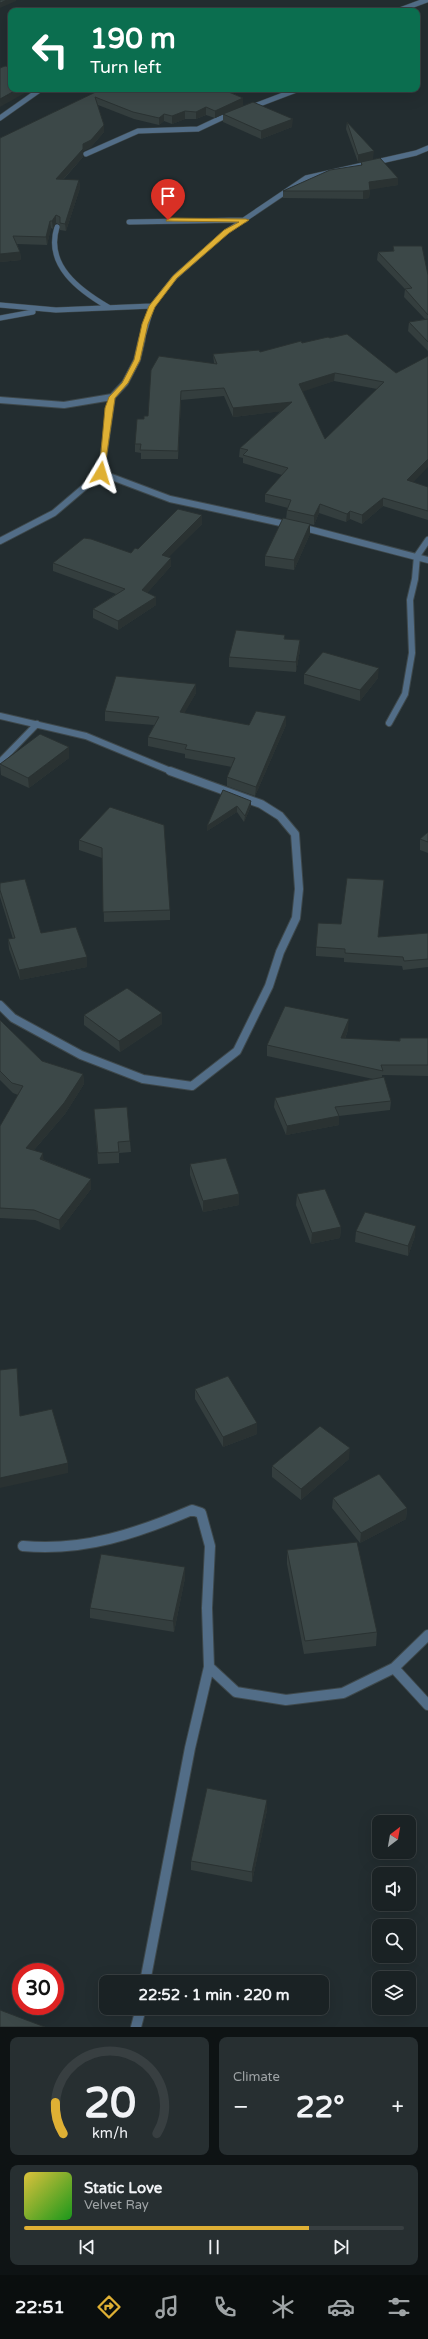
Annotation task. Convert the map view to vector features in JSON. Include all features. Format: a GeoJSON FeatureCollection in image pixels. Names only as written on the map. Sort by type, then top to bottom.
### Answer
{"type":"FeatureCollection","features":[{"type":"Feature","properties":{"kind":"street"},"geometry":{"type":"LineString","coordinates":[[405,8],[427,0]]}},
{"type":"Feature","properties":{"kind":"street"},"geometry":{"type":"LineString","coordinates":[[0,118],[37,92]]}},
{"type":"Feature","properties":{"kind":"street"},"geometry":{"type":"LineString","coordinates":[[246,109],[291,92]]}},
{"type":"Feature","properties":{"kind":"street"},"geometry":{"type":"LineString","coordinates":[[86,154],[138,131],[198,130],[239,111]]}},
{"type":"Feature","properties":{"kind":"street"},"geometry":{"type":"LineString","coordinates":[[0,541],[54,513],[101,473],[109,408],[112,397],[125,383],[137,360],[145,324],[152,306],[175,277],[226,232],[246,220],[306,178],[335,170],[416,153],[428,148]]}},
{"type":"Feature","properties":{"kind":"street"},"geometry":{"type":"LineString","coordinates":[[130,222],[152,220],[246,220]]}},
{"type":"Feature","properties":{"kind":"street"},"geometry":{"type":"LineString","coordinates":[[57,227],[52,248],[63,272],[75,286],[108,308]]}},
{"type":"Feature","properties":{"kind":"street"},"geometry":{"type":"LineString","coordinates":[[0,305],[56,310]]}},
{"type":"Feature","properties":{"kind":"street"},"geometry":{"type":"LineString","coordinates":[[0,318],[56,310],[152,306]]}},
{"type":"Feature","properties":{"kind":"street"},"geometry":{"type":"LineString","coordinates":[[0,400],[64,405],[112,397]]}},
{"type":"Feature","properties":{"kind":"street"},"geometry":{"type":"LineString","coordinates":[[101,473],[130,487],[166,498],[319,531],[428,560]]}},
{"type":"Feature","properties":{"kind":"street"},"geometry":{"type":"LineString","coordinates":[[389,723],[405,694],[412,653],[410,600],[417,556],[428,540]]}},
{"type":"Feature","properties":{"kind":"street"},"geometry":{"type":"LineString","coordinates":[[0,716],[86,736],[199,783],[261,804],[280,816],[295,834],[299,889],[296,918],[280,952],[269,986],[258,1012],[237,1051],[192,1086],[143,1079],[81,1055],[13,1018],[0,1005]]}},
{"type":"Feature","properties":{"kind":"street"},"geometry":{"type":"LineString","coordinates":[[0,762],[38,724]]}},
{"type":"Feature","properties":{"kind":"street"},"geometry":{"type":"LineString","coordinates":[[22,1546],[39,1548],[95,1542],[192,1510],[201,1513],[207,1527],[212,1556],[207,1601],[209,1667],[190,1748],[146,1975]]}},
{"type":"Feature","properties":{"kind":"street"},"geometry":{"type":"LineString","coordinates":[[209,1667],[236,1692],[286,1700],[343,1693],[394,1668],[428,1635]]}},
{"type":"Feature","properties":{"kind":"street"},"geometry":{"type":"LineString","coordinates":[[394,1668],[428,1705]]}},
{"type":"Feature","properties":{"kind":"street"},"geometry":{"type":"LineString","coordinates":[[136,2027],[139,2015]]}},
{"type":"Feature","properties":{"kind":"building"},"geometry":{"type":"Polygon","coordinates":[[[0,0],[7,0],[0,3],[0,0]]]}},
{"type":"Feature","properties":{"kind":"building"},"geometry":{"type":"Polygon","coordinates":[[[8,66],[8,92],[13,92],[0,99],[0,68],[8,66]]]}},
{"type":"Feature","properties":{"kind":"building"},"geometry":{"type":"Polygon","coordinates":[[[96,92],[229,92],[243,98],[215,111],[206,107],[196,112],[185,111],[172,116],[164,114],[159,118],[133,112],[95,97],[104,125],[91,140],[83,144],[83,149],[56,179],[79,180],[65,224],[60,223],[60,217],[56,215],[52,221],[50,221],[46,237],[13,236],[20,252],[0,254],[0,138],[96,92]]]}},
{"type":"Feature","properties":{"kind":"building"},"geometry":{"type":"Polygon","coordinates":[[[253,102],[293,119],[261,131],[223,114],[253,102]]]}},
{"type":"Feature","properties":{"kind":"building"},"geometry":{"type":"Polygon","coordinates":[[[347,122],[374,151],[358,155],[347,122]]]}},
{"type":"Feature","properties":{"kind":"building"},"geometry":{"type":"Polygon","coordinates":[[[380,158],[398,178],[369,182],[370,190],[283,191],[330,170],[362,165],[361,162],[380,158]]]}},
{"type":"Feature","properties":{"kind":"building"},"geometry":{"type":"Polygon","coordinates":[[[393,246],[422,246],[428,275],[428,315],[405,289],[412,288],[378,252],[394,251],[393,246]]]}},
{"type":"Feature","properties":{"kind":"building"},"geometry":{"type":"Polygon","coordinates":[[[428,319],[428,342],[409,322],[428,319]]]}},
{"type":"Feature","properties":{"kind":"building"},"geometry":{"type":"Polygon","coordinates":[[[347,334],[396,373],[428,356],[428,459],[407,480],[428,487],[428,511],[383,498],[362,515],[350,511],[347,514],[320,504],[314,516],[287,510],[291,500],[265,494],[288,468],[243,455],[248,450],[240,448],[292,402],[233,408],[224,388],[181,391],[178,451],[140,450],[141,444],[135,444],[137,419],[144,419],[144,416],[148,416],[151,370],[159,356],[217,364],[213,354],[259,350],[260,352],[301,341],[302,343],[328,337],[330,338],[347,334]],[[335,373],[299,384],[325,439],[384,382],[335,373]]]}},
{"type":"Feature","properties":{"kind":"building"},"geometry":{"type":"Polygon","coordinates":[[[178,509],[202,515],[162,555],[171,558],[142,590],[156,597],[118,621],[93,609],[125,589],[53,563],[84,538],[131,553],[135,548],[138,549],[178,509]]]}},
{"type":"Feature","properties":{"kind":"building"},"geometry":{"type":"Polygon","coordinates":[[[283,518],[310,524],[294,560],[265,556],[283,518]]]}},
{"type":"Feature","properties":{"kind":"building"},"geometry":{"type":"Polygon","coordinates":[[[236,630],[285,635],[284,639],[300,640],[296,662],[229,657],[236,630]]]}},
{"type":"Feature","properties":{"kind":"building"},"geometry":{"type":"Polygon","coordinates":[[[323,652],[379,668],[360,690],[304,674],[323,652]]]}},
{"type":"Feature","properties":{"kind":"building"},"geometry":{"type":"Polygon","coordinates":[[[116,676],[196,684],[180,712],[249,725],[256,711],[286,716],[256,787],[227,777],[235,758],[185,749],[187,745],[148,737],[159,717],[105,711],[116,676]]]}},
{"type":"Feature","properties":{"kind":"building"},"geometry":{"type":"Polygon","coordinates":[[[40,734],[69,747],[28,778],[0,764],[40,734]]]}},
{"type":"Feature","properties":{"kind":"building"},"geometry":{"type":"Polygon","coordinates":[[[223,790],[251,801],[245,816],[237,806],[207,826],[223,790]]]}},
{"type":"Feature","properties":{"kind":"building"},"geometry":{"type":"Polygon","coordinates":[[[110,807],[164,825],[170,910],[103,912],[102,848],[79,840],[110,807]]]}},
{"type":"Feature","properties":{"kind":"building"},"geometry":{"type":"Polygon","coordinates":[[[428,832],[428,842],[420,839],[428,832]]]}},
{"type":"Feature","properties":{"kind":"building"},"geometry":{"type":"Polygon","coordinates":[[[347,878],[384,880],[378,937],[428,933],[428,959],[404,961],[403,957],[345,953],[345,949],[316,947],[318,923],[341,924],[347,878]]]}},
{"type":"Feature","properties":{"kind":"building"},"geometry":{"type":"Polygon","coordinates":[[[25,879],[41,933],[76,927],[87,957],[19,970],[8,939],[15,938],[0,890],[0,883],[25,879]]]}},
{"type":"Feature","properties":{"kind":"building"},"geometry":{"type":"Polygon","coordinates":[[[127,988],[162,1013],[119,1041],[84,1015],[127,988]]]}},
{"type":"Feature","properties":{"kind":"building"},"geometry":{"type":"Polygon","coordinates":[[[285,1006],[349,1019],[341,1038],[400,1041],[400,1038],[428,1038],[428,1065],[381,1065],[383,1071],[267,1045],[285,1006]]]}},
{"type":"Feature","properties":{"kind":"building"},"geometry":{"type":"Polygon","coordinates":[[[0,1020],[42,1061],[83,1074],[64,1103],[26,1148],[43,1153],[40,1159],[91,1179],[59,1220],[34,1210],[0,1208],[0,1126],[23,1086],[12,1083],[0,1071],[0,1020]]]}},
{"type":"Feature","properties":{"kind":"building"},"geometry":{"type":"Polygon","coordinates":[[[384,1077],[391,1101],[335,1107],[339,1116],[287,1126],[275,1098],[384,1077]]]}},
{"type":"Feature","properties":{"kind":"building"},"geometry":{"type":"Polygon","coordinates":[[[127,1107],[130,1141],[118,1142],[119,1152],[98,1153],[94,1109],[127,1107]]]}},
{"type":"Feature","properties":{"kind":"building"},"geometry":{"type":"Polygon","coordinates":[[[226,1158],[239,1194],[203,1201],[190,1164],[226,1158]]]}},
{"type":"Feature","properties":{"kind":"building"},"geometry":{"type":"Polygon","coordinates":[[[325,1189],[341,1227],[312,1233],[297,1194],[325,1189]]]}},
{"type":"Feature","properties":{"kind":"building"},"geometry":{"type":"Polygon","coordinates":[[[365,1212],[416,1226],[408,1246],[356,1231],[365,1212]]]}},
{"type":"Feature","properties":{"kind":"building"},"geometry":{"type":"Polygon","coordinates":[[[17,1368],[20,1416],[52,1409],[68,1463],[0,1478],[0,1370],[17,1368]]]}},
{"type":"Feature","properties":{"kind":"building"},"geometry":{"type":"Polygon","coordinates":[[[228,1376],[257,1423],[223,1437],[195,1389],[228,1376]]]}},
{"type":"Feature","properties":{"kind":"building"},"geometry":{"type":"Polygon","coordinates":[[[320,1426],[350,1448],[301,1489],[272,1466],[320,1426]]]}},
{"type":"Feature","properties":{"kind":"building"},"geometry":{"type":"Polygon","coordinates":[[[379,1474],[407,1508],[361,1533],[333,1498],[379,1474]]]}},
{"type":"Feature","properties":{"kind":"building"},"geometry":{"type":"Polygon","coordinates":[[[357,1542],[377,1632],[305,1641],[287,1550],[357,1542]]]}},
{"type":"Feature","properties":{"kind":"building"},"geometry":{"type":"Polygon","coordinates":[[[101,1554],[185,1567],[173,1621],[90,1608],[101,1554]]]}},
{"type":"Feature","properties":{"kind":"building"},"geometry":{"type":"Polygon","coordinates":[[[207,1788],[267,1800],[252,1872],[191,1861],[207,1788]]]}},
{"type":"Feature","properties":{"kind":"building"},"geometry":{"type":"Polygon","coordinates":[[[0,2010],[45,2027],[0,2027],[0,2010]]]}},
{"type":"Feature","properties":{"kind":"route"},"geometry":{"type":"LineString","coordinates":[[101,473],[109,408],[112,397],[125,383],[137,360],[145,324],[152,306],[175,277],[226,232],[246,220],[168,220]]}}]}
